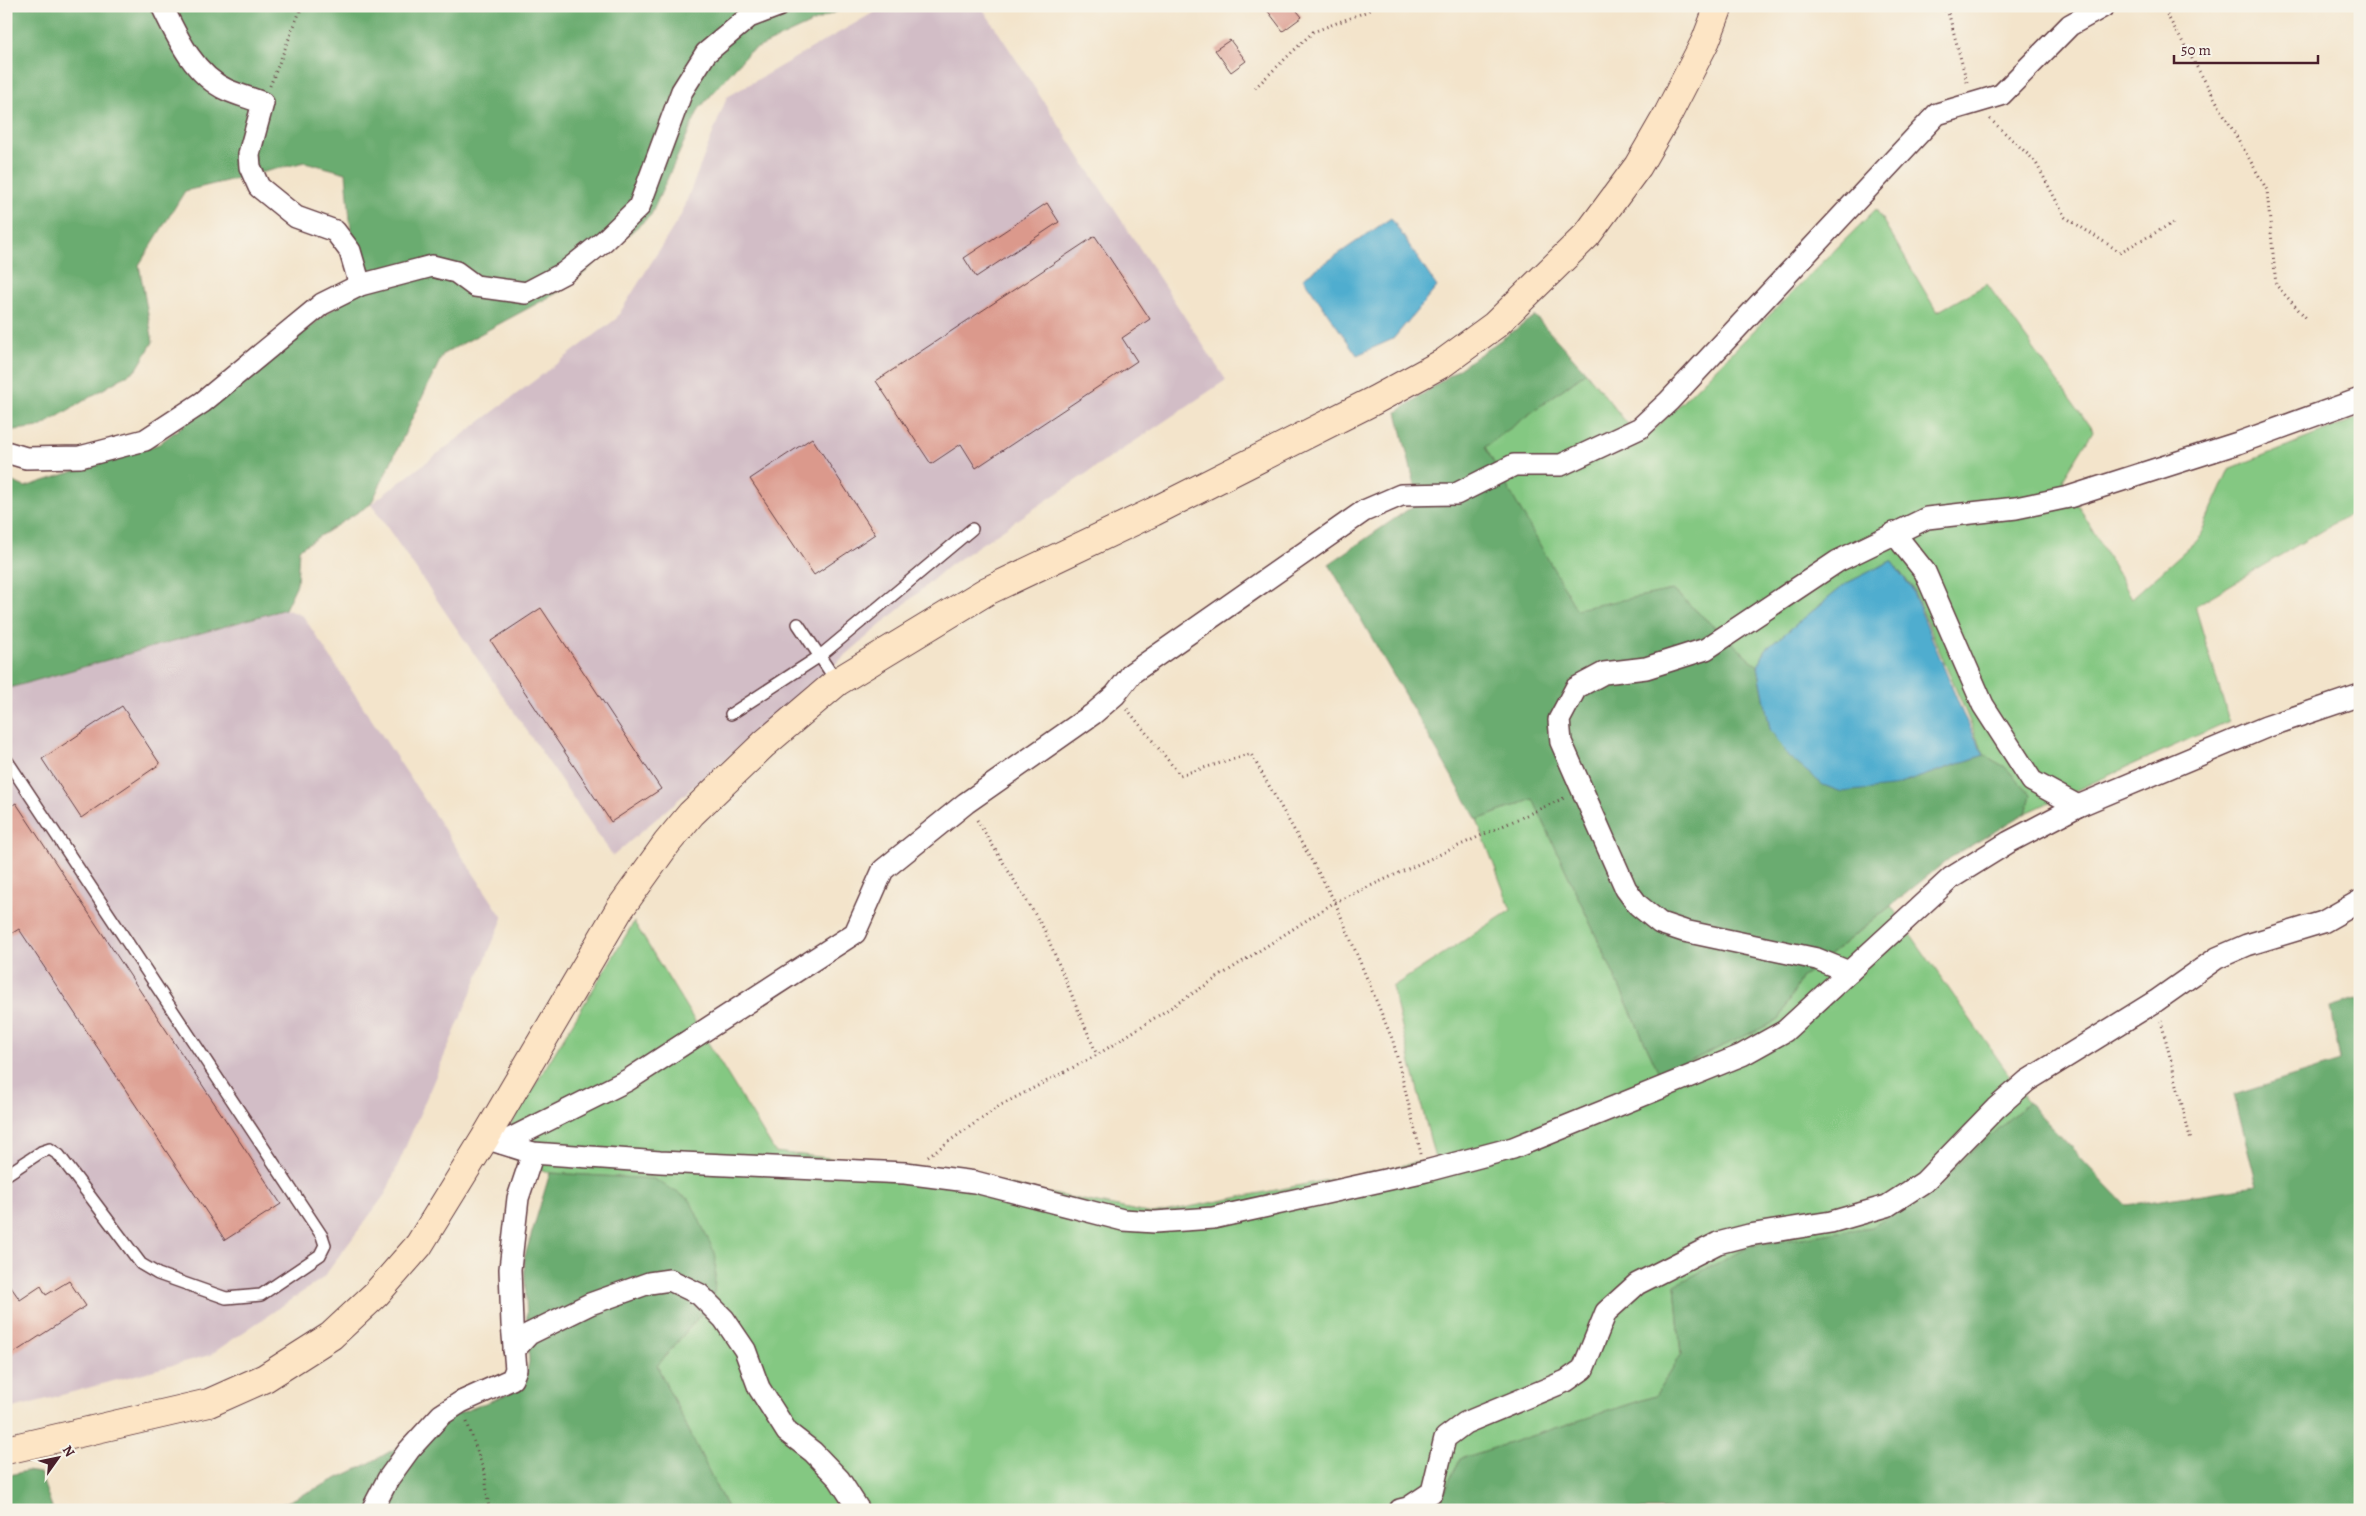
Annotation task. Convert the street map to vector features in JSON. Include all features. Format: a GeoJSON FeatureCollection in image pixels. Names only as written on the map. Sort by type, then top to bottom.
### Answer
{"type":"FeatureCollection","features":[{"type":"Feature","properties":{"kind":"street"},"geometry":{"type":"LineString","coordinates":[[162,6],[179,41],[203,74],[226,89],[263,103],[249,154],[250,167],[260,187],[296,217],[335,231],[350,251],[360,285]]}},
{"type":"Feature","properties":{"kind":"street"},"geometry":{"type":"LineString","coordinates":[[6,452],[26,458],[80,457],[145,440],[203,402],[322,304],[360,285],[432,266],[456,272],[475,286],[526,293],[564,272],[604,241],[639,207],[682,92],[706,53],[749,17],[778,6]]}},
{"type":"Feature","properties":{"kind":"street"},"geometry":{"type":"LineString","coordinates":[[6,1450],[209,1402],[264,1378],[331,1336],[376,1294],[419,1245],[493,1140],[619,910],[668,843],[691,814],[764,744],[837,682],[987,591],[1153,512],[1375,400],[1443,362],[1495,325],[1587,235],[1638,166],[1677,98],[1706,40],[1719,6]]}},
{"type":"Feature","properties":{"kind":"street"},"geometry":{"type":"LineString","coordinates":[[493,1140],[628,1080],[855,933],[883,870],[966,803],[1093,714],[1115,695],[1132,673],[1364,510],[1401,495],[1456,494],[1514,465],[1561,465],[1640,428],[1669,401],[1937,114],[2001,95],[2070,25],[2104,6]]}},
{"type":"Feature","properties":{"kind":"street"},"geometry":{"type":"LineString","coordinates":[[1849,972],[1817,959],[1684,931],[1660,923],[1638,905],[1626,888],[1579,778],[1561,742],[1559,720],[1576,688],[1604,673],[1646,668],[1706,649],[1838,561],[1927,518],[2016,508],[2069,497],[2238,443],[2360,399]]}},
{"type":"Feature","properties":{"kind":"street"},"geometry":{"type":"LineString","coordinates":[[1894,534],[1925,572],[1983,705],[2032,781],[2078,806]]}},
{"type":"Feature","properties":{"kind":"street"},"geometry":{"type":"LineString","coordinates":[[493,1140],[533,1153],[660,1162],[905,1172],[975,1182],[1124,1220],[1155,1222],[1213,1218],[1426,1171],[1513,1148],[1742,1055],[1785,1031],[1951,878],[2009,842],[2078,806],[2266,727],[2360,696]]}},
{"type":"Feature","properties":{"kind":"street"},"geometry":{"type":"LineString","coordinates":[[1400,1510],[1408,1508],[1432,1492],[1445,1438],[1465,1423],[1566,1381],[1583,1369],[1606,1312],[1637,1284],[1718,1243],[1749,1235],[1831,1222],[1886,1206],[1924,1182],[1996,1108],[2027,1081],[2156,1001],[2217,958],[2247,945],[2323,922],[2360,901]]}},
{"type":"Feature","properties":{"kind":"street"},"geometry":{"type":"LineString","coordinates":[[372,1510],[388,1479],[409,1450],[441,1416],[461,1402],[512,1379],[516,1368],[510,1269],[518,1198],[533,1153]]}},
{"type":"Feature","properties":{"kind":"street"},"geometry":{"type":"LineString","coordinates":[[514,1350],[529,1334],[590,1304],[649,1283],[670,1280],[699,1294],[724,1319],[745,1350],[759,1388],[787,1432],[813,1452],[839,1479],[859,1510]]}},
{"type":"Feature","properties":{"kind":"lane"},"geometry":{"type":"LineString","coordinates":[[731,714],[820,656],[972,529]]}},
{"type":"Feature","properties":{"kind":"lane"},"geometry":{"type":"LineString","coordinates":[[798,624],[837,682]]}},
{"type":"Feature","properties":{"kind":"lane"},"geometry":{"type":"LineString","coordinates":[[6,759],[322,1236],[325,1245],[320,1254],[261,1295],[226,1298],[158,1274],[141,1264],[59,1155],[50,1149],[41,1152],[6,1175]]}},
{"type":"Feature","properties":{"kind":"path"},"geometry":{"type":"LineString","coordinates":[[263,103],[302,6]]}},
{"type":"Feature","properties":{"kind":"path"},"geometry":{"type":"LineString","coordinates":[[1255,88],[1313,32],[1368,11],[1373,6]]}},
{"type":"Feature","properties":{"kind":"path"},"geometry":{"type":"LineString","coordinates":[[1942,6],[1949,15],[1972,103],[2035,161],[2065,218],[2120,252],[2173,223]]}},
{"type":"Feature","properties":{"kind":"path"},"geometry":{"type":"LineString","coordinates":[[2162,6],[2268,190],[2276,286],[2307,319]]}},
{"type":"Feature","properties":{"kind":"path"},"geometry":{"type":"LineString","coordinates":[[1115,695],[1180,775],[1251,754],[1335,902],[1393,1041],[1426,1171]]}},
{"type":"Feature","properties":{"kind":"path"},"geometry":{"type":"LineString","coordinates":[[905,1172],[1001,1105],[1097,1055],[1335,902],[1568,796],[1579,778]]}},
{"type":"Feature","properties":{"kind":"path"},"geometry":{"type":"LineString","coordinates":[[966,803],[1044,929],[1097,1055]]}},
{"type":"Feature","properties":{"kind":"path"},"geometry":{"type":"LineString","coordinates":[[2156,1001],[2191,1141]]}},
{"type":"Feature","properties":{"kind":"path"},"geometry":{"type":"LineString","coordinates":[[461,1402],[484,1474],[489,1510]]}},
{"type":"Feature","properties":{"kind":"shaded area"},"geometry":{"type":"Polygon","coordinates":[[[885,6],[981,6],[1226,380],[950,565],[613,856],[371,504],[616,319],[681,215],[727,97],[885,6]]]}},
{"type":"Feature","properties":{"kind":"shaded area"},"geometry":{"type":"Polygon","coordinates":[[[285,609],[303,616],[503,918],[386,1193],[323,1278],[210,1355],[6,1410],[6,689],[285,609]]]}},
{"type":"Feature","properties":{"kind":"green space"},"geometry":{"type":"Polygon","coordinates":[[[6,6],[848,6],[749,52],[699,109],[651,215],[568,287],[443,354],[371,504],[299,549],[297,584],[285,609],[6,689],[6,479],[25,487],[159,444],[356,291],[346,173],[305,162],[185,191],[139,265],[153,342],[137,369],[40,427],[6,431],[6,6]]]}},
{"type":"Feature","properties":{"kind":"green space"},"geometry":{"type":"Polygon","coordinates":[[[1876,209],[1937,312],[1987,284],[2093,431],[2063,479],[2132,598],[2199,538],[2229,469],[2360,417],[2360,508],[2195,606],[2229,721],[2026,813],[2031,795],[2005,767],[1984,755],[1912,587],[1891,561],[1847,583],[1766,649],[1758,666],[1673,590],[1576,610],[1485,447],[1586,372],[1642,442],[1876,209]]]}},
{"type":"Feature","properties":{"kind":"green space"},"geometry":{"type":"Polygon","coordinates":[[[1535,316],[1586,372],[1485,447],[1576,609],[1673,590],[1758,666],[1770,729],[1891,787],[1984,755],[2005,767],[2031,795],[2026,813],[1950,858],[1801,978],[1779,1020],[1660,1075],[1533,799],[1477,820],[1329,564],[1419,502],[1397,412],[1535,316]]]}},
{"type":"Feature","properties":{"kind":"green space"},"geometry":{"type":"Polygon","coordinates":[[[1533,799],[1660,1075],[1779,1020],[1801,978],[1891,906],[2028,1102],[1929,1190],[1871,1227],[1751,1246],[1675,1285],[1681,1355],[1655,1396],[1460,1459],[1442,1496],[1421,1510],[728,1510],[657,1366],[714,1299],[654,1179],[550,1173],[495,1151],[634,922],[775,1152],[933,1170],[1153,1214],[1435,1159],[1392,987],[1511,910],[1477,820],[1533,799]]]}},
{"type":"Feature","properties":{"kind":"green space"},"geometry":{"type":"Polygon","coordinates":[[[2360,998],[2360,1510],[1421,1510],[1442,1496],[1460,1459],[1655,1396],[1681,1355],[1675,1285],[1751,1246],[1871,1227],[1929,1190],[2028,1102],[2126,1205],[2257,1186],[2234,1095],[2340,1062],[2331,1007],[2360,998]]]}},
{"type":"Feature","properties":{"kind":"green space"},"geometry":{"type":"Polygon","coordinates":[[[550,1173],[654,1179],[690,1200],[716,1256],[714,1299],[657,1366],[728,1510],[270,1510],[366,1465],[455,1415],[523,1388],[529,1362],[524,1259],[550,1173]]]}},
{"type":"Feature","properties":{"kind":"green space"},"geometry":{"type":"Polygon","coordinates":[[[26,1471],[40,1473],[53,1510],[6,1510],[6,1476],[26,1471]]]}},
{"type":"Feature","properties":{"kind":"water"},"geometry":{"type":"Polygon","coordinates":[[[1391,218],[1437,287],[1393,339],[1357,355],[1303,278],[1391,218]]]}},
{"type":"Feature","properties":{"kind":"water"},"geometry":{"type":"Polygon","coordinates":[[[1891,561],[1911,587],[1963,714],[1984,755],[1891,787],[1842,792],[1823,785],[1788,756],[1770,729],[1758,666],[1766,649],[1847,583],[1891,561]]]}},
{"type":"Feature","properties":{"kind":"building"},"geometry":{"type":"Polygon","coordinates":[[[1264,6],[1293,6],[1302,17],[1283,31],[1264,6]]]}},
{"type":"Feature","properties":{"kind":"building"},"geometry":{"type":"Polygon","coordinates":[[[1230,40],[1246,61],[1231,72],[1215,50],[1230,40]]]}},
{"type":"Feature","properties":{"kind":"building"},"geometry":{"type":"Polygon","coordinates":[[[1047,203],[1059,222],[976,277],[964,258],[1047,203]]]}},
{"type":"Feature","properties":{"kind":"building"},"geometry":{"type":"Polygon","coordinates":[[[1095,236],[1150,319],[1122,338],[1137,361],[976,468],[961,444],[931,464],[876,381],[1095,236]]]}},
{"type":"Feature","properties":{"kind":"building"},"geometry":{"type":"Polygon","coordinates":[[[812,438],[875,534],[814,575],[750,479],[812,438]]]}},
{"type":"Feature","properties":{"kind":"building"},"geometry":{"type":"Polygon","coordinates":[[[541,608],[661,789],[611,822],[491,641],[541,608]]]}},
{"type":"Feature","properties":{"kind":"building"},"geometry":{"type":"Polygon","coordinates":[[[122,706],[160,764],[81,818],[42,759],[122,706]]]}},
{"type":"Feature","properties":{"kind":"building"},"geometry":{"type":"Polygon","coordinates":[[[16,803],[281,1204],[225,1240],[19,929],[6,937],[6,809],[16,803]]]}},
{"type":"Feature","properties":{"kind":"building"},"geometry":{"type":"Polygon","coordinates":[[[6,1280],[20,1300],[41,1286],[46,1295],[69,1281],[86,1306],[6,1358],[6,1280]]]}}]}
